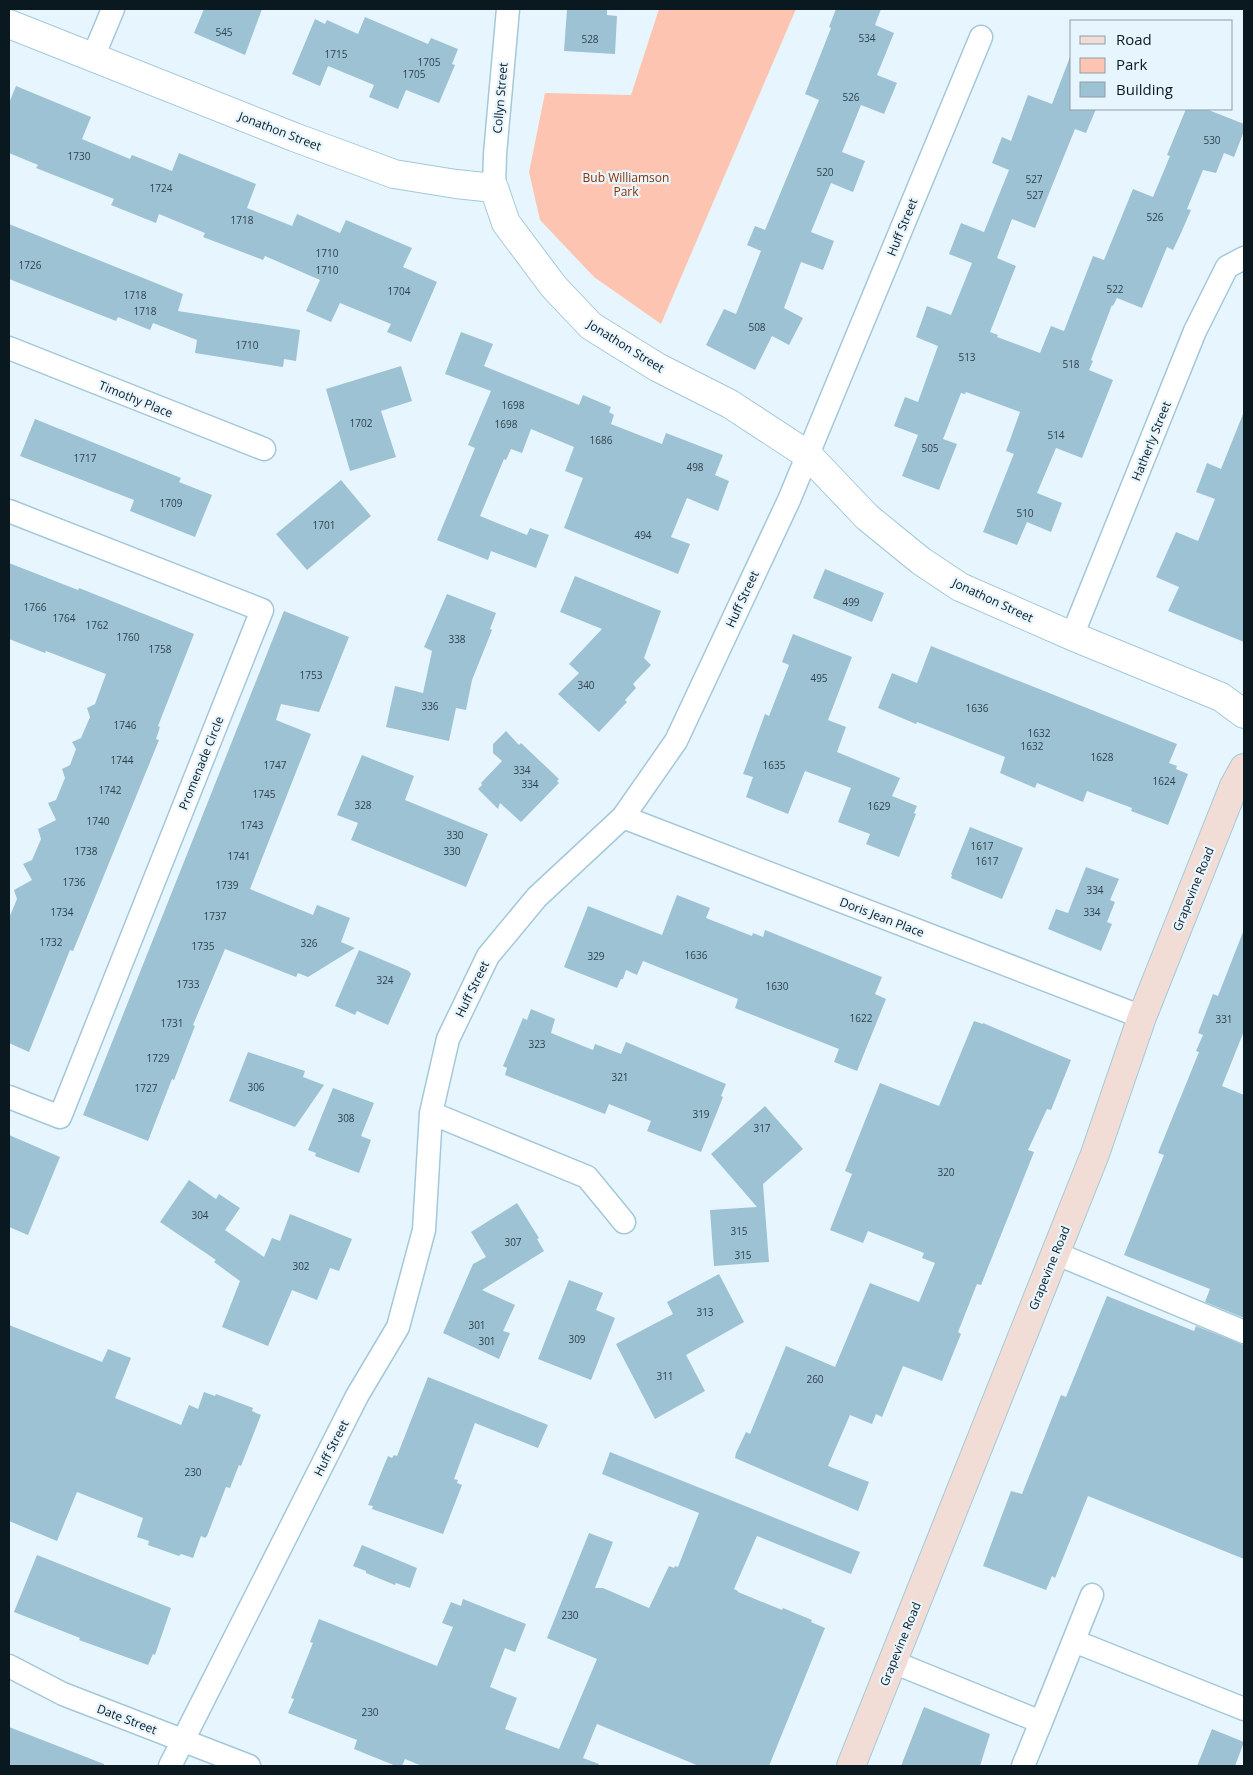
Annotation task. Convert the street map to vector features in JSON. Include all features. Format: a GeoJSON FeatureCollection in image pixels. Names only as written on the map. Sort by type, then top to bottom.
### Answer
{"type":"FeatureCollection","features":[{"type":"Feature","properties":{"kind":"main road","name":"Grapevine Road"},"geometry":{"type":"LineString","coordinates":[[851,1766],[1096,1154],[1142,1017],[1234,786],[1244,768]]}},
{"type":"Feature","properties":{"kind":"street"},"geometry":{"type":"LineString","coordinates":[[93,57],[113,9]]}},
{"type":"Feature","properties":{"kind":"street","name":"Collyn Street"},"geometry":{"type":"LineString","coordinates":[[494,188],[495,154],[508,9]]}},
{"type":"Feature","properties":{"kind":"street","name":"Jonathon Street"},"geometry":{"type":"LineString","coordinates":[[9,24],[294,137],[394,174],[494,188],[506,223],[554,287],[591,326],[657,367],[730,404],[808,454],[867,517],[921,561],[960,587],[1072,636],[1221,697],[1244,714]]}},
{"type":"Feature","properties":{"kind":"street","name":"Huff Street"},"geometry":{"type":"LineString","coordinates":[[170,1766],[357,1396],[398,1327],[424,1230],[431,1113],[448,1039],[488,956],[537,897],[623,818],[676,741],[808,454],[981,37]]}},
{"type":"Feature","properties":{"kind":"street","name":"Hatherly Street"},"geometry":{"type":"LineString","coordinates":[[1072,636],[1195,331],[1227,267],[1244,258]]}},
{"type":"Feature","properties":{"kind":"street","name":"Timothy Place"},"geometry":{"type":"LineString","coordinates":[[9,348],[264,449]]}},
{"type":"Feature","properties":{"kind":"street","name":"Promenade Circle"},"geometry":{"type":"LineString","coordinates":[[9,511],[262,610],[60,1117],[9,1097]]}},
{"type":"Feature","properties":{"kind":"street","name":"Doris Jean Place"},"geometry":{"type":"LineString","coordinates":[[623,818],[1142,1017]]}},
{"type":"Feature","properties":{"kind":"street"},"geometry":{"type":"LineString","coordinates":[[431,1113],[587,1177],[624,1222]]}},
{"type":"Feature","properties":{"kind":"street"},"geometry":{"type":"LineString","coordinates":[[1055,1253],[1244,1332]]}},
{"type":"Feature","properties":{"kind":"street"},"geometry":{"type":"LineString","coordinates":[[1023,1766],[1092,1595]]}},
{"type":"Feature","properties":{"kind":"street"},"geometry":{"type":"LineString","coordinates":[[1074,1641],[1244,1709]]}},
{"type":"Feature","properties":{"kind":"street"},"geometry":{"type":"LineString","coordinates":[[893,1662],[1041,1722]]}},
{"type":"Feature","properties":{"kind":"street","name":"Date Street"},"geometry":{"type":"LineString","coordinates":[[9,1666],[64,1694],[248,1766]]}},
{"type":"Feature","properties":{"kind":"green space","name":"Bub Williamson Park"},"geometry":{"type":"Polygon","coordinates":[[[659,9],[796,9],[661,324],[594,277],[540,220],[529,172],[545,93],[631,95],[659,9]]]}},
{"type":"Feature","properties":{"kind":"building"},"geometry":{"type":"Polygon","coordinates":[[[204,9],[262,9],[245,55],[194,33],[204,9]]]}},
{"type":"Feature","properties":{"kind":"building"},"geometry":{"type":"Polygon","coordinates":[[[567,9],[607,9],[607,15],[617,16],[615,54],[564,51],[567,9]]]}},
{"type":"Feature","properties":{"kind":"building"},"geometry":{"type":"Polygon","coordinates":[[[836,9],[881,9],[875,25],[894,33],[877,75],[897,83],[884,114],[861,105],[842,152],[865,161],[853,192],[831,183],[811,232],[834,241],[823,270],[801,262],[784,308],[803,318],[789,345],[772,336],[755,370],[706,345],[724,309],[736,314],[761,251],[747,245],[755,226],[765,230],[819,100],[805,94],[831,28],[829,27],[836,9]]]}},
{"type":"Feature","properties":{"kind":"building"},"geometry":{"type":"Polygon","coordinates":[[[365,17],[428,44],[431,38],[458,49],[452,64],[455,65],[439,103],[406,90],[398,109],[369,97],[374,85],[328,66],[320,86],[292,74],[315,19],[325,24],[327,20],[358,34],[365,17]]]}},
{"type":"Feature","properties":{"kind":"building"},"geometry":{"type":"Polygon","coordinates":[[[1070,57],[1070,110],[1096,110],[1086,133],[1075,129],[1035,228],[1012,219],[997,258],[1016,266],[990,332],[998,335],[997,337],[1040,353],[1051,326],[1064,331],[1093,256],[1104,260],[1133,189],[1153,197],[1170,156],[1167,155],[1186,110],[1209,110],[1244,124],[1244,131],[1234,157],[1224,153],[1216,173],[1203,170],[1187,209],[1191,210],[1181,233],[1173,250],[1167,247],[1142,308],[1117,298],[1112,305],[1089,370],[1113,380],[1082,458],[1056,448],[1037,493],[1062,503],[1051,532],[1027,522],[1017,545],[983,532],[1014,454],[1006,451],[1020,412],[966,392],[965,394],[961,393],[943,439],[957,444],[939,490],[902,476],[918,435],[894,426],[905,397],[918,402],[938,346],[916,337],[927,306],[951,315],[972,263],[949,254],[961,223],[984,232],[1009,170],[992,163],[1002,137],[1011,141],[1028,95],[1052,104],[1070,57]]]}},
{"type":"Feature","properties":{"kind":"building"},"geometry":{"type":"Polygon","coordinates":[[[16,86],[91,117],[82,139],[130,159],[132,155],[172,171],[179,153],[256,184],[247,208],[292,226],[297,214],[340,233],[346,220],[412,248],[403,267],[437,282],[411,342],[387,332],[391,324],[340,303],[331,322],[306,311],[320,280],[265,256],[263,260],[203,237],[205,233],[159,214],[156,223],[111,205],[114,199],[36,168],[38,165],[9,153],[9,103],[16,86]]]}},
{"type":"Feature","properties":{"kind":"building"},"geometry":{"type":"Polygon","coordinates":[[[9,224],[183,294],[178,311],[300,330],[296,361],[284,359],[283,367],[195,353],[197,340],[153,323],[150,330],[118,317],[116,321],[9,279],[9,224]]]}},
{"type":"Feature","properties":{"kind":"building"},"geometry":{"type":"Polygon","coordinates":[[[461,332],[493,344],[484,366],[579,405],[583,395],[611,407],[609,412],[614,415],[611,424],[662,444],[666,433],[723,455],[715,475],[729,481],[718,511],[687,498],[671,537],[690,544],[678,574],[564,528],[583,478],[565,471],[574,447],[531,429],[522,453],[511,449],[506,460],[504,459],[480,516],[527,535],[530,528],[549,535],[536,568],[491,551],[488,560],[437,540],[475,448],[468,445],[491,391],[445,374],[461,332]]]}},
{"type":"Feature","properties":{"kind":"building"},"geometry":{"type":"Polygon","coordinates":[[[401,366],[412,401],[381,411],[396,457],[350,471],[326,389],[401,366]]]}},
{"type":"Feature","properties":{"kind":"building"},"geometry":{"type":"Polygon","coordinates":[[[1243,414],[1244,642],[1168,611],[1179,587],[1156,577],[1176,532],[1198,541],[1215,499],[1196,492],[1207,463],[1221,469],[1243,414]]]}},
{"type":"Feature","properties":{"kind":"building"},"geometry":{"type":"Polygon","coordinates":[[[35,419],[181,478],[179,482],[212,495],[195,537],[130,511],[134,500],[20,456],[35,419]]]}},
{"type":"Feature","properties":{"kind":"building"},"geometry":{"type":"Polygon","coordinates":[[[341,480],[371,516],[307,570],[276,534],[341,480]]]}},
{"type":"Feature","properties":{"kind":"building"},"geometry":{"type":"Polygon","coordinates":[[[9,563],[78,590],[79,588],[194,634],[158,726],[160,727],[156,739],[159,740],[73,951],[70,950],[29,1052],[9,1043],[9,918],[17,899],[14,890],[32,880],[23,864],[32,860],[41,839],[38,829],[56,820],[48,803],[56,800],[65,778],[62,769],[70,765],[76,749],[72,742],[81,738],[90,717],[87,708],[95,704],[106,674],[9,639],[9,563]]]}},
{"type":"Feature","properties":{"kind":"building"},"geometry":{"type":"Polygon","coordinates":[[[825,569],[884,593],[872,622],[813,598],[825,569]]]}},
{"type":"Feature","properties":{"kind":"building"},"geometry":{"type":"Polygon","coordinates":[[[575,576],[661,611],[644,658],[651,665],[633,684],[636,688],[625,700],[627,702],[599,732],[558,694],[579,673],[569,664],[602,629],[560,612],[575,576]]]}},
{"type":"Feature","properties":{"kind":"building"},"geometry":{"type":"Polygon","coordinates":[[[447,594],[496,613],[490,629],[492,630],[472,680],[466,710],[456,708],[449,741],[386,727],[395,686],[423,693],[432,651],[424,647],[447,594]]]}},
{"type":"Feature","properties":{"kind":"building"},"geometry":{"type":"Polygon","coordinates":[[[284,611],[349,637],[319,712],[281,704],[276,720],[311,734],[250,889],[313,915],[317,905],[350,918],[341,942],[355,948],[308,977],[298,973],[296,977],[225,949],[148,1141],[83,1115],[284,611]]]}},
{"type":"Feature","properties":{"kind":"building"},"geometry":{"type":"Polygon","coordinates":[[[793,634],[852,657],[828,720],[846,727],[837,752],[900,778],[892,796],[917,806],[914,813],[916,814],[899,857],[866,844],[870,834],[838,822],[851,788],[805,771],[788,814],[746,797],[753,777],[743,774],[765,714],[769,716],[789,665],[782,662],[793,634]]]}},
{"type":"Feature","properties":{"kind":"building"},"geometry":{"type":"Polygon","coordinates":[[[931,646],[1177,744],[1169,763],[1177,766],[1176,769],[1188,774],[1168,825],[1131,811],[1132,808],[1087,791],[1083,802],[1037,783],[1035,788],[1000,773],[1005,757],[878,708],[892,673],[917,683],[931,646]]]}},
{"type":"Feature","properties":{"kind":"building"},"geometry":{"type":"Polygon","coordinates":[[[506,731],[519,745],[521,743],[559,779],[557,781],[559,783],[521,822],[500,803],[498,809],[478,789],[482,785],[481,783],[502,761],[493,753],[493,744],[506,731]]]}},
{"type":"Feature","properties":{"kind":"building"},"geometry":{"type":"Polygon","coordinates":[[[362,755],[414,776],[405,800],[488,834],[466,887],[351,840],[358,823],[337,815],[362,755]]]}},
{"type":"Feature","properties":{"kind":"building"},"geometry":{"type":"Polygon","coordinates":[[[970,827],[1023,848],[1002,899],[951,878],[970,827]]]}},
{"type":"Feature","properties":{"kind":"building"},"geometry":{"type":"Polygon","coordinates":[[[1086,867],[1119,879],[1110,900],[1115,902],[1107,922],[1112,924],[1101,951],[1048,929],[1056,909],[1068,913],[1086,867]]]}},
{"type":"Feature","properties":{"kind":"building"},"geometry":{"type":"Polygon","coordinates":[[[677,895],[710,908],[706,918],[752,936],[753,933],[763,937],[765,930],[882,977],[875,994],[886,999],[857,1071],[834,1062],[839,1049],[735,1008],[738,999],[643,961],[637,975],[626,970],[617,988],[564,967],[588,906],[662,935],[677,895]]]}},
{"type":"Feature","properties":{"kind":"building"},"geometry":{"type":"Polygon","coordinates":[[[1243,932],[1244,1031],[1222,1086],[1244,1095],[1244,1318],[1205,1302],[1210,1289],[1124,1255],[1164,1155],[1158,1153],[1199,1052],[1196,1051],[1203,1035],[1198,1033],[1213,994],[1218,996],[1243,932]]]}},
{"type":"Feature","properties":{"kind":"building"},"geometry":{"type":"Polygon","coordinates":[[[359,950],[409,971],[411,974],[388,1025],[357,1011],[355,1015],[335,1006],[359,950]]]}},
{"type":"Feature","properties":{"kind":"building"},"geometry":{"type":"Polygon","coordinates":[[[531,1009],[555,1019],[551,1033],[593,1050],[595,1044],[621,1054],[626,1042],[726,1084],[721,1096],[723,1097],[701,1152],[647,1131],[651,1121],[609,1104],[605,1114],[505,1075],[507,1068],[503,1066],[523,1018],[527,1020],[531,1009]]]}},
{"type":"Feature","properties":{"kind":"building"},"geometry":{"type":"Polygon","coordinates":[[[974,1021],[983,1023],[1071,1060],[1051,1110],[1047,1109],[1028,1150],[1034,1152],[981,1285],[977,1284],[958,1332],[961,1334],[942,1381],[903,1366],[882,1417],[876,1414],[872,1424],[850,1415],[828,1466],[869,1482],[858,1511],[735,1458],[736,1453],[746,1432],[750,1434],[786,1346],[835,1367],[870,1283],[919,1302],[935,1263],[922,1258],[924,1253],[868,1231],[863,1243],[830,1230],[852,1174],[845,1171],[880,1083],[939,1106],[974,1021]]]}},
{"type":"Feature","properties":{"kind":"building"},"geometry":{"type":"Polygon","coordinates":[[[248,1052],[305,1071],[303,1077],[324,1085],[295,1127],[229,1101],[248,1052]]]}},
{"type":"Feature","properties":{"kind":"building"},"geometry":{"type":"Polygon","coordinates":[[[333,1088],[374,1103],[361,1136],[371,1140],[359,1173],[315,1156],[316,1153],[308,1150],[333,1088]]]}},
{"type":"Feature","properties":{"kind":"building"},"geometry":{"type":"Polygon","coordinates":[[[765,1106],[803,1149],[763,1184],[769,1262],[714,1266],[710,1210],[757,1207],[711,1154],[765,1106]]]}},
{"type":"Feature","properties":{"kind":"building"},"geometry":{"type":"Polygon","coordinates":[[[9,1135],[60,1157],[28,1235],[9,1227],[9,1135]]]}},
{"type":"Feature","properties":{"kind":"building"},"geometry":{"type":"Polygon","coordinates":[[[189,1180],[216,1199],[219,1194],[240,1208],[225,1230],[264,1257],[272,1238],[280,1241],[290,1214],[352,1239],[339,1271],[330,1268],[317,1300],[292,1290],[268,1346],[222,1327],[240,1281],[214,1262],[216,1260],[160,1222],[189,1180]]]}},
{"type":"Feature","properties":{"kind":"building"},"geometry":{"type":"Polygon","coordinates":[[[517,1203],[539,1238],[537,1239],[544,1251],[482,1290],[515,1305],[503,1331],[510,1333],[499,1359],[443,1333],[473,1264],[486,1257],[471,1232],[517,1203]]]}},
{"type":"Feature","properties":{"kind":"building"},"geometry":{"type":"Polygon","coordinates":[[[719,1274],[744,1322],[686,1355],[705,1391],[655,1419],[616,1344],[673,1314],[667,1302],[719,1274]]]}},
{"type":"Feature","properties":{"kind":"building"},"geometry":{"type":"Polygon","coordinates":[[[569,1280],[603,1293],[596,1310],[615,1318],[591,1380],[538,1359],[569,1280]]]}},
{"type":"Feature","properties":{"kind":"building"},"geometry":{"type":"Polygon","coordinates":[[[1107,1296],[1194,1331],[1196,1326],[1244,1345],[1244,1559],[1088,1496],[1055,1578],[1052,1576],[1046,1590],[983,1566],[1011,1491],[1022,1494],[1061,1395],[1066,1397],[1107,1296]]]}},
{"type":"Feature","properties":{"kind":"building"},"geometry":{"type":"Polygon","coordinates":[[[9,1325],[102,1362],[108,1349],[131,1358],[115,1398],[181,1425],[189,1405],[198,1409],[204,1392],[215,1396],[216,1394],[253,1408],[252,1411],[261,1415],[241,1466],[239,1465],[230,1488],[226,1487],[207,1536],[205,1538],[201,1536],[193,1558],[181,1554],[179,1556],[148,1545],[149,1541],[137,1537],[143,1518],[77,1492],[57,1541],[9,1521],[9,1325]]]}},
{"type":"Feature","properties":{"kind":"building"},"geometry":{"type":"Polygon","coordinates":[[[428,1377],[548,1425],[538,1448],[475,1423],[454,1479],[458,1480],[457,1483],[462,1485],[443,1534],[372,1509],[373,1506],[368,1505],[388,1456],[392,1458],[394,1455],[397,1456],[428,1377]]]}},
{"type":"Feature","properties":{"kind":"building"},"geometry":{"type":"Polygon","coordinates":[[[610,1452],[860,1552],[851,1574],[757,1536],[734,1589],[782,1610],[783,1608],[812,1620],[811,1622],[825,1628],[769,1766],[699,1766],[597,1724],[583,1758],[599,1764],[598,1766],[422,1766],[405,1759],[402,1766],[396,1766],[354,1749],[357,1740],[288,1713],[294,1699],[291,1698],[313,1643],[310,1642],[319,1619],[437,1666],[453,1627],[442,1623],[451,1602],[461,1606],[463,1599],[526,1624],[515,1652],[505,1648],[490,1687],[517,1698],[505,1729],[559,1749],[597,1659],[547,1638],[589,1533],[613,1542],[595,1588],[603,1588],[649,1608],[669,1566],[678,1567],[699,1513],[602,1474],[610,1452]]]}},
{"type":"Feature","properties":{"kind":"building"},"geometry":{"type":"Polygon","coordinates":[[[362,1545],[417,1568],[410,1588],[396,1583],[395,1585],[353,1566],[362,1545]]]}},
{"type":"Feature","properties":{"kind":"building"},"geometry":{"type":"Polygon","coordinates":[[[37,1555],[171,1608],[155,1655],[153,1654],[148,1665],[79,1640],[80,1638],[14,1612],[37,1555]]]}},
{"type":"Feature","properties":{"kind":"building"},"geometry":{"type":"Polygon","coordinates":[[[924,1707],[990,1734],[980,1766],[901,1766],[924,1707]]]}},
{"type":"Feature","properties":{"kind":"building"},"geometry":{"type":"Polygon","coordinates":[[[9,1727],[104,1764],[104,1766],[9,1766],[9,1727]]]}},
{"type":"Feature","properties":{"kind":"building"},"geometry":{"type":"Polygon","coordinates":[[[1212,1729],[1244,1742],[1235,1766],[1197,1766],[1212,1729]]]}}]}
